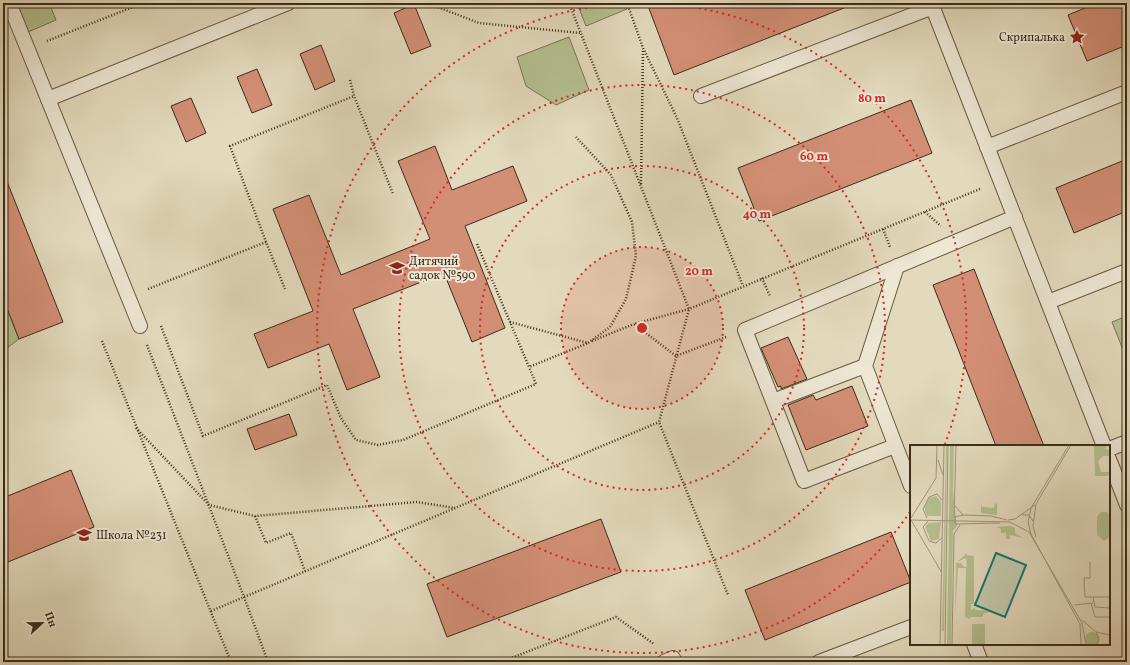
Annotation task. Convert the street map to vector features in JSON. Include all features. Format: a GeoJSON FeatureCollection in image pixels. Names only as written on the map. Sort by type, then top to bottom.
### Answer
{"type":"FeatureCollection","features":[{"type":"Feature","properties":{"kind":"lane"},"geometry":{"type":"LineString","coordinates":[[9,3],[140,326]]}},
{"type":"Feature","properties":{"kind":"lane"},"geometry":{"type":"LineString","coordinates":[[48,99],[288,3]]}},
{"type":"Feature","properties":{"kind":"lane"},"geometry":{"type":"LineString","coordinates":[[700,96],[932,5],[1104,445]]}},
{"type":"Feature","properties":{"kind":"lane"},"geometry":{"type":"LineString","coordinates":[[987,147],[1127,92]]}},
{"type":"Feature","properties":{"kind":"lane"},"geometry":{"type":"LineString","coordinates":[[896,446],[804,482],[745,330],[1014,217]]}},
{"type":"Feature","properties":{"kind":"lane"},"geometry":{"type":"LineString","coordinates":[[897,266],[864,366],[910,483]]}},
{"type":"Feature","properties":{"kind":"lane"},"geometry":{"type":"LineString","coordinates":[[1048,302],[1127,271]]}},
{"type":"Feature","properties":{"kind":"lane"},"geometry":{"type":"LineString","coordinates":[[773,401],[864,366]]}},
{"type":"Feature","properties":{"kind":"lane"},"geometry":{"type":"LineString","coordinates":[[1110,449],[1127,442]]}},
{"type":"Feature","properties":{"kind":"lane"},"geometry":{"type":"LineString","coordinates":[[1110,462],[1127,505]]}},
{"type":"Feature","properties":{"kind":"lane"},"geometry":{"type":"LineString","coordinates":[[819,662],[910,627]]}},
{"type":"Feature","properties":{"kind":"lane"},"geometry":{"type":"LineString","coordinates":[[974,645],[981,662]]}},
{"type":"Feature","properties":{"kind":"path"},"geometry":{"type":"LineString","coordinates":[[27,49],[143,3]]}},
{"type":"Feature","properties":{"kind":"path"},"geometry":{"type":"LineString","coordinates":[[426,3],[479,23],[580,32]]}},
{"type":"Feature","properties":{"kind":"path"},"geometry":{"type":"LineString","coordinates":[[569,3],[688,309],[659,422],[728,595]]}},
{"type":"Feature","properties":{"kind":"path"},"geometry":{"type":"LineString","coordinates":[[627,3],[643,48],[677,118],[743,286]]}},
{"type":"Feature","properties":{"kind":"path"},"geometry":{"type":"LineString","coordinates":[[640,186],[643,48]]}},
{"type":"Feature","properties":{"kind":"path"},"geometry":{"type":"LineString","coordinates":[[350,80],[354,96],[394,194]]}},
{"type":"Feature","properties":{"kind":"path"},"geometry":{"type":"LineString","coordinates":[[285,289],[230,146],[354,96]]}},
{"type":"Feature","properties":{"kind":"path"},"geometry":{"type":"LineString","coordinates":[[576,137],[611,175],[632,222],[636,256],[626,299],[610,327],[588,343]]}},
{"type":"Feature","properties":{"kind":"path"},"geometry":{"type":"LineString","coordinates":[[529,367],[634,324],[688,309],[1000,181]]}},
{"type":"Feature","properties":{"kind":"path"},"geometry":{"type":"LineString","coordinates":[[150,296],[148,289],[266,242]]}},
{"type":"Feature","properties":{"kind":"path"},"geometry":{"type":"LineString","coordinates":[[161,326],[203,436],[327,385],[340,418],[356,440],[378,445],[403,440],[536,384],[477,244]]}},
{"type":"Feature","properties":{"kind":"path"},"geometry":{"type":"LineString","coordinates":[[510,322],[588,343]]}},
{"type":"Feature","properties":{"kind":"path"},"geometry":{"type":"LineString","coordinates":[[634,324],[676,356]]}},
{"type":"Feature","properties":{"kind":"path"},"geometry":{"type":"LineString","coordinates":[[140,326],[268,662]]}},
{"type":"Feature","properties":{"kind":"path"},"geometry":{"type":"LineString","coordinates":[[676,356],[745,330]]}},
{"type":"Feature","properties":{"kind":"path"},"geometry":{"type":"LineString","coordinates":[[102,341],[231,662]]}},
{"type":"Feature","properties":{"kind":"path"},"geometry":{"type":"LineString","coordinates":[[211,611],[659,422]]}},
{"type":"Feature","properties":{"kind":"path"},"geometry":{"type":"LineString","coordinates":[[136,428],[209,506],[255,516],[417,502],[456,508]]}},
{"type":"Feature","properties":{"kind":"path"},"geometry":{"type":"LineString","coordinates":[[255,516],[266,543],[290,533],[305,571]]}},
{"type":"Feature","properties":{"kind":"path"},"geometry":{"type":"LineString","coordinates":[[502,662],[616,617],[670,661]]}},
{"type":"Feature","properties":{"kind":"path"},"geometry":{"type":"LineString","coordinates":[[229,658],[236,662]]}},
{"type":"Feature","properties":{"kind":"green space"},"geometry":{"type":"Polygon","coordinates":[[[14,3],[49,3],[56,20],[28,32],[14,3]]]}},
{"type":"Feature","properties":{"kind":"green space"},"geometry":{"type":"Polygon","coordinates":[[[577,3],[624,3],[627,9],[586,26],[577,3]]]}},
{"type":"Feature","properties":{"kind":"green space"},"geometry":{"type":"Polygon","coordinates":[[[569,37],[589,90],[556,105],[526,86],[517,57],[569,37]]]}},
{"type":"Feature","properties":{"kind":"green space"},"geometry":{"type":"Polygon","coordinates":[[[3,298],[19,339],[3,351],[3,298]]]}},
{"type":"Feature","properties":{"kind":"green space"},"geometry":{"type":"Polygon","coordinates":[[[1127,316],[1127,360],[1112,322],[1127,316]]]}},
{"type":"Feature","properties":{"kind":"building"},"geometry":{"type":"Polygon","coordinates":[[[647,3],[854,3],[854,4],[674,75],[647,3]]]}},
{"type":"Feature","properties":{"kind":"building"},"geometry":{"type":"Polygon","coordinates":[[[1097,3],[1127,3],[1127,45],[1087,61],[1068,15],[1097,3]]]}},
{"type":"Feature","properties":{"kind":"building"},"geometry":{"type":"Polygon","coordinates":[[[414,4],[431,46],[411,54],[394,13],[414,4]]]}},
{"type":"Feature","properties":{"kind":"building"},"geometry":{"type":"Polygon","coordinates":[[[321,45],[335,81],[315,90],[300,54],[321,45]]]}},
{"type":"Feature","properties":{"kind":"building"},"geometry":{"type":"Polygon","coordinates":[[[257,69],[272,105],[252,113],[237,77],[257,69]]]}},
{"type":"Feature","properties":{"kind":"building"},"geometry":{"type":"Polygon","coordinates":[[[191,98],[206,133],[186,142],[171,106],[191,98]]]}},
{"type":"Feature","properties":{"kind":"building"},"geometry":{"type":"Polygon","coordinates":[[[911,100],[932,153],[759,221],[738,168],[911,100]]]}},
{"type":"Feature","properties":{"kind":"building"},"geometry":{"type":"Polygon","coordinates":[[[435,146],[452,190],[513,166],[527,201],[465,226],[505,328],[472,342],[444,273],[353,309],[380,377],[347,390],[329,344],[268,368],[254,334],[313,311],[273,209],[309,195],[341,275],[430,239],[398,161],[435,146]]]}},
{"type":"Feature","properties":{"kind":"building"},"geometry":{"type":"Polygon","coordinates":[[[1127,159],[1127,211],[1074,233],[1056,188],[1127,159]]]}},
{"type":"Feature","properties":{"kind":"building"},"geometry":{"type":"Polygon","coordinates":[[[3,174],[63,322],[19,339],[3,298],[3,174]]]}},
{"type":"Feature","properties":{"kind":"building"},"geometry":{"type":"Polygon","coordinates":[[[974,269],[1044,445],[996,445],[933,285],[974,269]]]}},
{"type":"Feature","properties":{"kind":"building"},"geometry":{"type":"Polygon","coordinates":[[[788,337],[807,379],[781,389],[781,386],[778,387],[761,348],[788,337]]]}},
{"type":"Feature","properties":{"kind":"building"},"geometry":{"type":"Polygon","coordinates":[[[852,386],[868,426],[806,450],[788,405],[813,395],[816,400],[852,386]]]}},
{"type":"Feature","properties":{"kind":"building"},"geometry":{"type":"Polygon","coordinates":[[[289,414],[297,435],[255,450],[247,429],[289,414]]]}},
{"type":"Feature","properties":{"kind":"building"},"geometry":{"type":"Polygon","coordinates":[[[71,470],[94,527],[3,564],[3,498],[71,470]]]}},
{"type":"Feature","properties":{"kind":"building"},"geometry":{"type":"Polygon","coordinates":[[[601,519],[621,572],[447,637],[427,584],[601,519]]]}},
{"type":"Feature","properties":{"kind":"building"},"geometry":{"type":"Polygon","coordinates":[[[891,532],[910,580],[910,582],[765,640],[745,590],[891,532]]]}},
{"type":"Feature","properties":{"kind":"place","name":"Скрипалька"},"geometry":{"type":"Point","coordinates":[1077,37]}},
{"type":"Feature","properties":{"kind":"place","name":"Дитячий садок №590"},"geometry":{"type":"Point","coordinates":[397,268]}},
{"type":"Feature","properties":{"kind":"place","name":"Школа №231"},"geometry":{"type":"Point","coordinates":[84,535]}}]}
